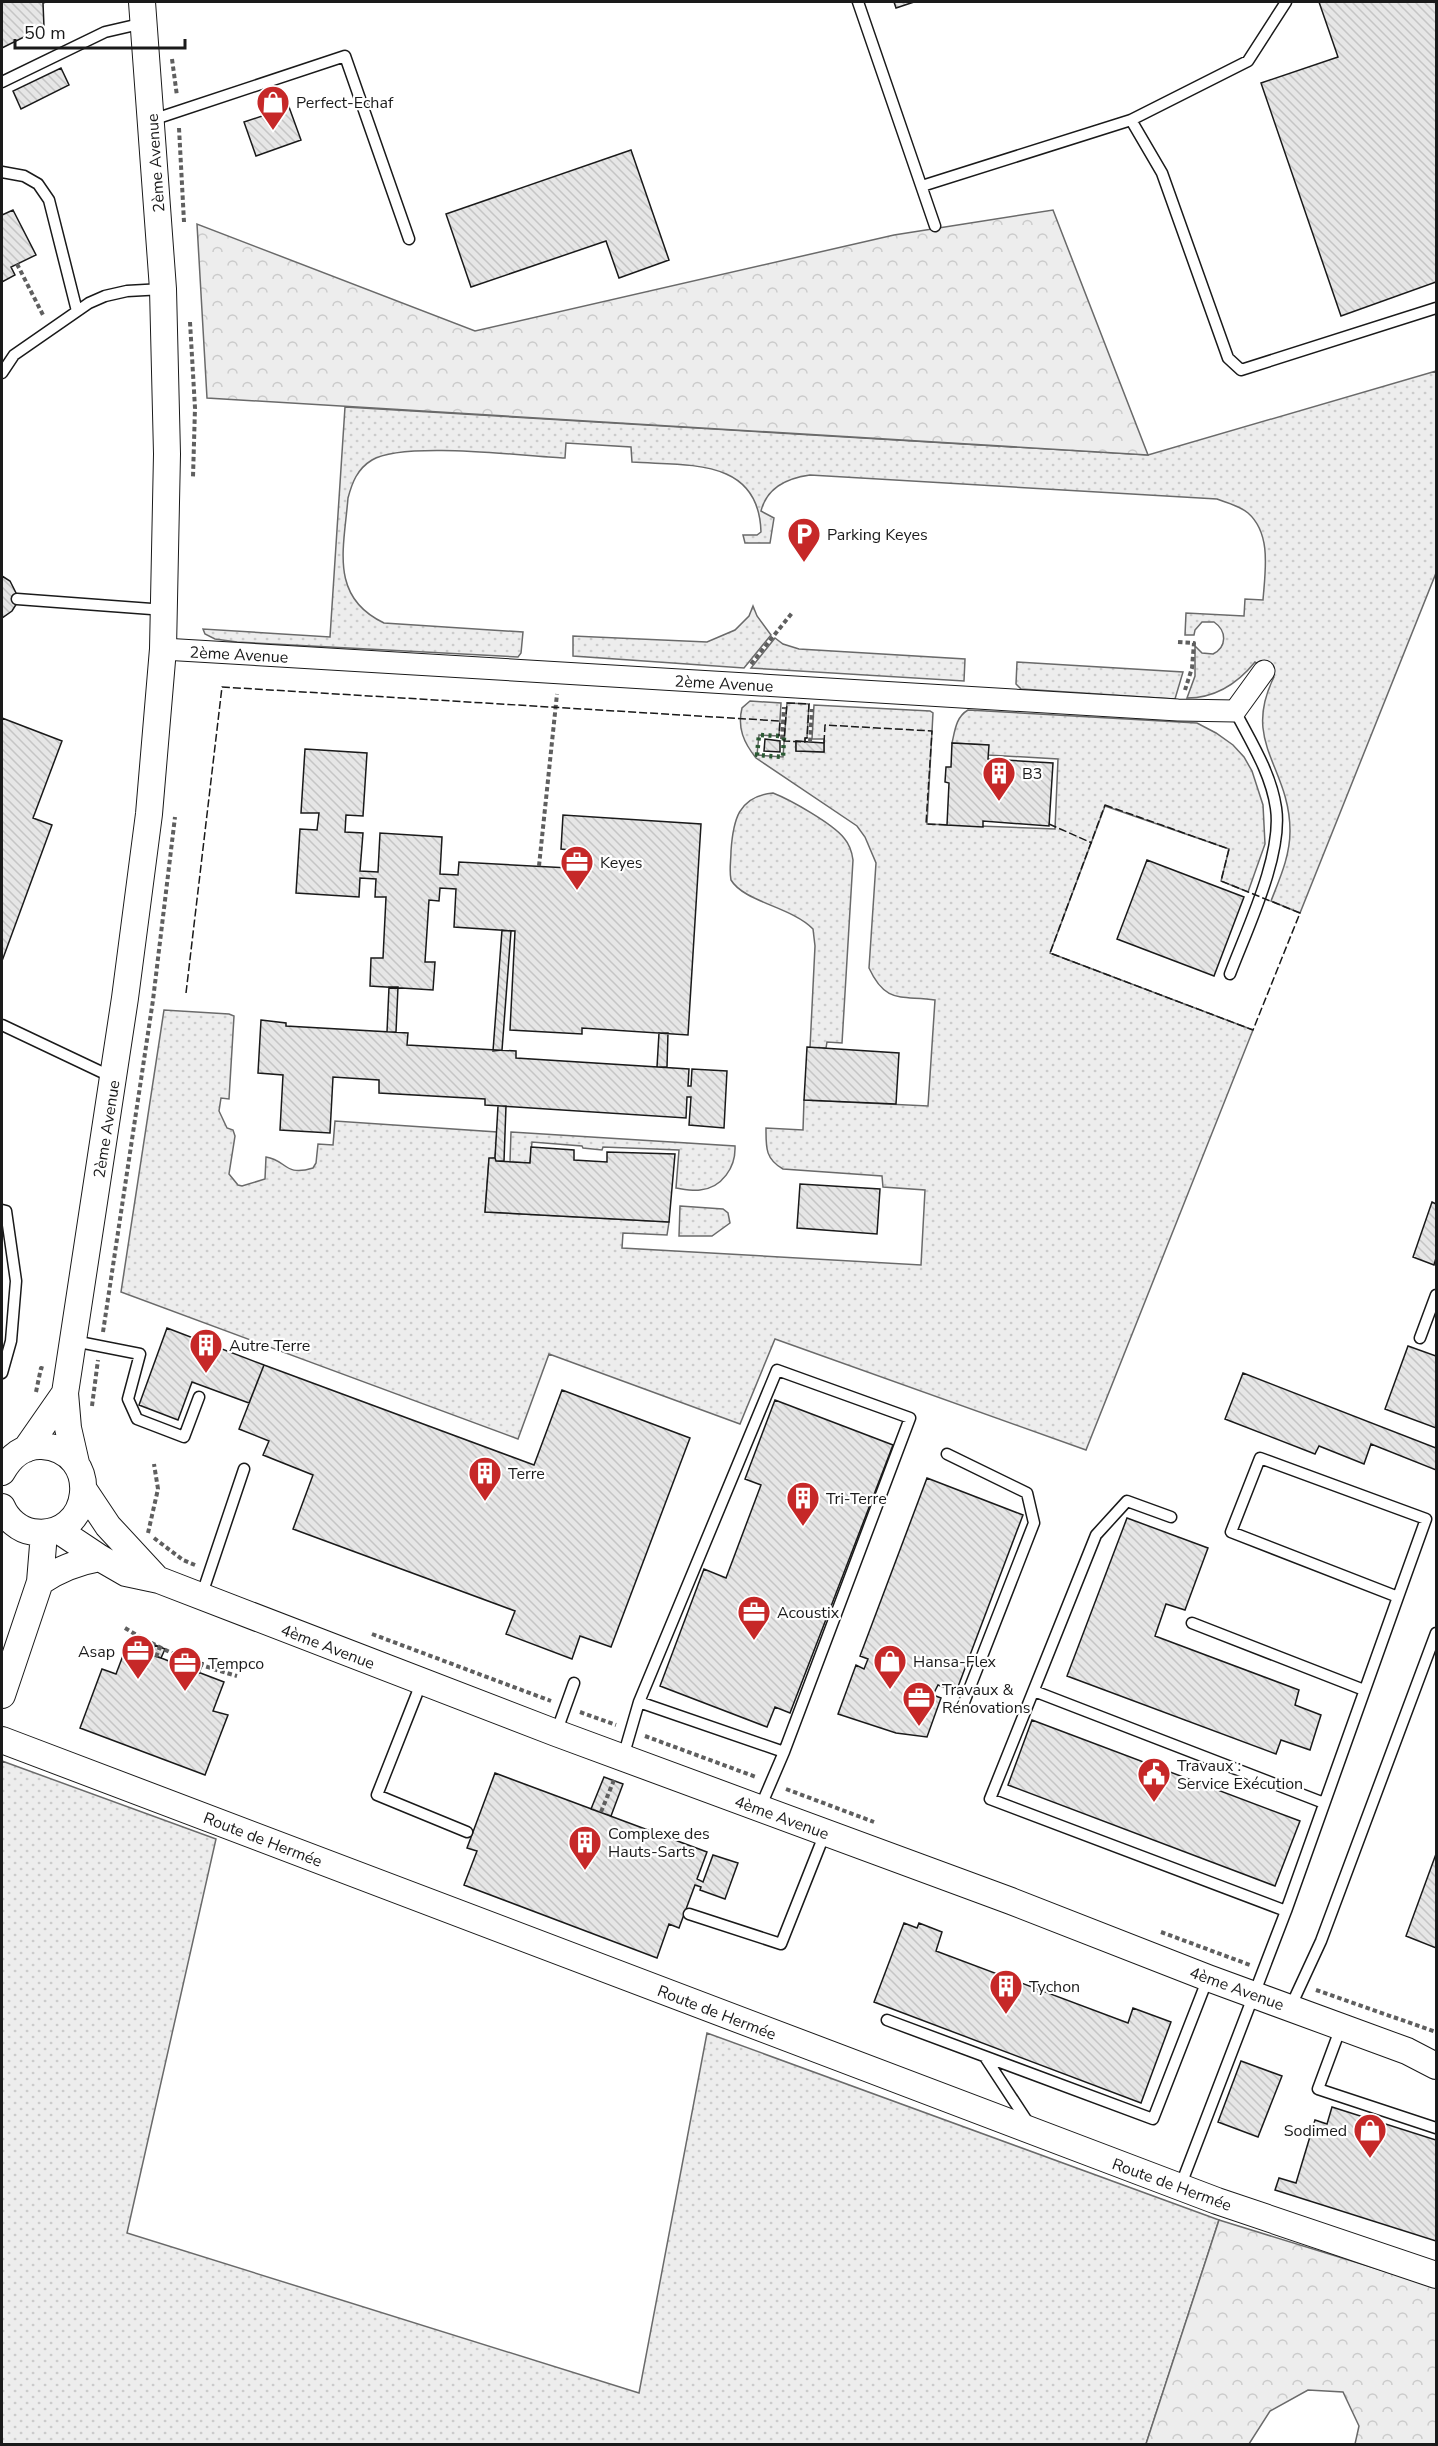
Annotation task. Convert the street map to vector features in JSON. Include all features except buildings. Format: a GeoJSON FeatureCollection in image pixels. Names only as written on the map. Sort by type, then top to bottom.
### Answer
{"type":"FeatureCollection","features":[{"type":"Feature","properties":{"kind":"street","name":"2ème Avenue"},"geometry":{"type":"LineString","coordinates":[[76,1463],[68,1428],[65,1393],[114,1078],[149,814],[165,610],[167,454],[163,289],[143,12]]}},
{"type":"Feature","properties":{"kind":"street","name":"2ème Avenue"},"geometry":{"type":"LineString","coordinates":[[163,649],[1178,710],[1235,711]]}},
{"type":"Feature","properties":{"kind":"street"},"geometry":{"type":"LineString","coordinates":[[1235,711],[1264,671]]}},
{"type":"Feature","properties":{"kind":"street","name":"2ème Avenue"},"geometry":{"type":"LineString","coordinates":[[26,1449],[65,1393]]}},
{"type":"Feature","properties":{"kind":"street"},"geometry":{"type":"LineString","coordinates":[[2,1471],[11,1458],[26,1449],[43,1446],[60,1450],[76,1463]]}},
{"type":"Feature","properties":{"kind":"street","name":"4ème Avenue"},"geometry":{"type":"LineString","coordinates":[[76,1463],[81,1472],[84,1490],[108,1526],[159,1580]]}},
{"type":"Feature","properties":{"kind":"street"},"geometry":{"type":"LineString","coordinates":[[2,1695],[40,1582],[51,1531],[70,1521],[79,1510],[84,1490]]}},
{"type":"Feature","properties":{"kind":"street","name":"4ème Avenue"},"geometry":{"type":"LineString","coordinates":[[5,1516],[30,1532],[51,1531],[126,1572],[159,1580],[556,1733],[1011,1901],[1341,2028],[1407,2051],[1437,2058]]}},
{"type":"Feature","properties":{"kind":"street"},"geometry":{"type":"LineString","coordinates":[[40,1582],[56,1571],[80,1562],[100,1558]]}},
{"type":"Feature","properties":{"kind":"street","name":"Route de Hermée"},"geometry":{"type":"LineString","coordinates":[[2,1740],[1180,2187],[1437,2275]]}},
{"type":"Feature","properties":{"kind":"street","name":"4ème Avenue"},"geometry":{"type":"LineString","coordinates":[[1407,2051],[1437,2066]]}},
{"type":"Feature","properties":{"kind":"lane"},"geometry":{"type":"LineString","coordinates":[[858,2],[935,226]]}},
{"type":"Feature","properties":{"kind":"lane"},"geometry":{"type":"LineString","coordinates":[[922,186],[1131,120],[1248,61],[1286,2]]}},
{"type":"Feature","properties":{"kind":"lane"},"geometry":{"type":"LineString","coordinates":[[2,82],[143,12]]}},
{"type":"Feature","properties":{"kind":"lane"},"geometry":{"type":"LineString","coordinates":[[152,120],[345,56],[409,239]]}},
{"type":"Feature","properties":{"kind":"lane"},"geometry":{"type":"LineString","coordinates":[[1131,120],[1162,173],[1228,358],[1241,370],[1437,308]]}},
{"type":"Feature","properties":{"kind":"lane"},"geometry":{"type":"LineString","coordinates":[[2,172],[24,176],[38,184],[49,200],[77,311]]}},
{"type":"Feature","properties":{"kind":"lane"},"geometry":{"type":"LineString","coordinates":[[2,373],[14,355],[77,311],[105,296],[127,291],[163,289]]}},
{"type":"Feature","properties":{"kind":"lane"},"geometry":{"type":"LineString","coordinates":[[17,599],[165,610]]}},
{"type":"Feature","properties":{"kind":"lane"},"geometry":{"type":"LineString","coordinates":[[1230,974],[1274,857],[1276,808],[1264,766],[1235,711]]}},
{"type":"Feature","properties":{"kind":"lane"},"geometry":{"type":"LineString","coordinates":[[2,1025],[114,1078]]}},
{"type":"Feature","properties":{"kind":"lane"},"geometry":{"type":"LineString","coordinates":[[2,1210],[6,1211],[16,1281],[11,1341],[2,1372]]}},
{"type":"Feature","properties":{"kind":"lane"},"geometry":{"type":"LineString","coordinates":[[1420,1338],[1437,1295]]}},
{"type":"Feature","properties":{"kind":"lane"},"geometry":{"type":"LineString","coordinates":[[74,1341],[140,1354],[128,1399],[137,1419],[184,1437],[199,1397]]}},
{"type":"Feature","properties":{"kind":"lane"},"geometry":{"type":"LineString","coordinates":[[623,1757],[639,1702],[777,1370],[910,1418],[784,1752],[759,1808]]}},
{"type":"Feature","properties":{"kind":"lane"},"geometry":{"type":"LineString","coordinates":[[947,1454],[1028,1493],[1034,1523],[963,1705]]}},
{"type":"Feature","properties":{"kind":"lane"},"geometry":{"type":"LineString","coordinates":[[1180,2187],[1264,1971],[1426,1519],[1260,1458],[1231,1532],[1398,1597]]}},
{"type":"Feature","properties":{"kind":"lane"},"geometry":{"type":"LineString","coordinates":[[201,1597],[244,1469]]}},
{"type":"Feature","properties":{"kind":"lane"},"geometry":{"type":"LineString","coordinates":[[1172,1517],[1127,1501],[1096,1536],[990,1799],[1286,1911]]}},
{"type":"Feature","properties":{"kind":"lane"},"geometry":{"type":"LineString","coordinates":[[1192,1623],[1364,1690]]}},
{"type":"Feature","properties":{"kind":"lane"},"geometry":{"type":"LineString","coordinates":[[1290,2008],[1321,1941],[1437,1633]]}},
{"type":"Feature","properties":{"kind":"lane"},"geometry":{"type":"LineString","coordinates":[[422,1681],[377,1795],[467,1832]]}},
{"type":"Feature","properties":{"kind":"lane"},"geometry":{"type":"LineString","coordinates":[[556,1733],[574,1683]]}},
{"type":"Feature","properties":{"kind":"lane"},"geometry":{"type":"LineString","coordinates":[[1034,1691],[1324,1803]]}},
{"type":"Feature","properties":{"kind":"lane"},"geometry":{"type":"LineString","coordinates":[[639,1702],[784,1752]]}},
{"type":"Feature","properties":{"kind":"lane"},"geometry":{"type":"LineString","coordinates":[[689,1914],[781,1944],[825,1833]]}},
{"type":"Feature","properties":{"kind":"lane"},"geometry":{"type":"LineString","coordinates":[[887,2020],[1153,2119],[1208,1978]]}},
{"type":"Feature","properties":{"kind":"lane"},"geometry":{"type":"LineString","coordinates":[[1341,2028],[1318,2089],[1437,2127]]}},
{"type":"Feature","properties":{"kind":"lane"},"geometry":{"type":"LineString","coordinates":[[985,2057],[1034,2132]]}},
{"type":"Feature","properties":{"kind":"path"},"geometry":{"type":"LineString","coordinates":[[17,264],[50,329]]}},
{"type":"Feature","properties":{"kind":"path"},"geometry":{"type":"LineString","coordinates":[[1178,642],[1194,643],[1192,668],[1178,710]]}},
{"type":"Feature","properties":{"kind":"path"},"geometry":{"type":"LineString","coordinates":[[539,866],[557,685]]}},
{"type":"Feature","properties":{"kind":"path"},"geometry":{"type":"LineString","coordinates":[[782,739],[785,700]]}},
{"type":"Feature","properties":{"kind":"path"},"geometry":{"type":"LineString","coordinates":[[810,742],[812,702]]}},
{"type":"Feature","properties":{"kind":"path"},"geometry":{"type":"LineString","coordinates":[[154,1464],[158,1489],[148,1533],[183,1560],[209,1571]]}},
{"type":"Feature","properties":{"kind":"path"},"geometry":{"type":"LineString","coordinates":[[125,1628],[159,1649],[237,1677]]}},
{"type":"Feature","properties":{"kind":"path"},"geometry":{"type":"LineString","coordinates":[[370,1633],[876,1823]]}},
{"type":"Feature","properties":{"kind":"path"},"geometry":{"type":"LineString","coordinates":[[156,1657],[159,1649]]}},
{"type":"Feature","properties":{"kind":"path"},"geometry":{"type":"LineString","coordinates":[[194,1671],[197,1664]]}},
{"type":"Feature","properties":{"kind":"path"},"geometry":{"type":"LineString","coordinates":[[601,1812],[623,1757]]}},
{"type":"Feature","properties":{"kind":"path"},"geometry":{"type":"LineString","coordinates":[[1152,1928],[1264,1971]]}},
{"type":"Feature","properties":{"kind":"path"},"geometry":{"type":"LineString","coordinates":[[1300,1984],[1437,2032]]}},
{"type":"Feature","properties":{"kind":"green space"},"geometry":{"type":"Polygon","coordinates":[[[1053,210],[1148,455],[207,398],[197,224],[475,331],[894,235],[1053,210]]]}},
{"type":"Feature","properties":{"kind":"green space"},"geometry":{"type":"Polygon","coordinates":[[[1436,371],[1436,573],[1300,913],[1271,901],[1281,875],[1290,840],[1288,809],[1265,738],[1263,720],[1265,700],[1274,677],[1255,662],[1225,688],[1207,695],[1187,698],[1195,676],[1195,646],[1202,653],[1213,654],[1221,647],[1224,639],[1221,630],[1214,622],[1202,622],[1194,635],[1185,635],[1186,613],[1244,616],[1245,599],[1263,600],[1265,554],[1261,532],[1248,513],[1217,499],[810,475],[786,481],[768,496],[761,511],[774,518],[770,543],[745,543],[743,535],[757,535],[761,532],[757,508],[748,490],[734,478],[716,470],[675,464],[632,462],[631,447],[566,443],[565,458],[465,451],[409,451],[388,454],[372,460],[359,472],[351,487],[343,553],[347,585],[355,600],[366,612],[384,623],[523,632],[521,653],[518,657],[237,642],[215,639],[205,634],[203,629],[330,637],[345,407],[1148,455],[1436,371]]]}},
{"type":"Feature","properties":{"kind":"green space"},"geometry":{"type":"Polygon","coordinates":[[[753,606],[757,616],[771,635],[744,668],[573,656],[573,636],[707,642],[735,630],[749,616],[753,606]]]}},
{"type":"Feature","properties":{"kind":"green space"},"geometry":{"type":"Polygon","coordinates":[[[775,638],[783,644],[799,649],[965,659],[964,681],[751,668],[775,638]]]}},
{"type":"Feature","properties":{"kind":"green space"},"geometry":{"type":"Polygon","coordinates":[[[1017,662],[1183,672],[1175,699],[1021,689],[1016,684],[1017,662]]]}},
{"type":"Feature","properties":{"kind":"green space"},"geometry":{"type":"Polygon","coordinates":[[[750,701],[781,703],[779,736],[759,735],[757,755],[783,757],[787,703],[809,704],[807,738],[805,742],[796,741],[796,751],[824,752],[824,739],[812,739],[814,705],[933,713],[927,824],[1055,829],[1058,759],[988,755],[988,745],[952,743],[958,720],[968,710],[1197,723],[1233,745],[1244,757],[1252,771],[1263,805],[1265,844],[1248,892],[1221,881],[1229,849],[1105,806],[1050,953],[1253,1030],[1086,1450],[775,1339],[740,1424],[549,1354],[518,1439],[121,1292],[164,1010],[234,1016],[229,1099],[221,1098],[219,1111],[227,1128],[233,1130],[235,1136],[229,1174],[238,1185],[242,1186],[265,1179],[266,1157],[291,1169],[313,1168],[316,1163],[318,1144],[333,1145],[335,1121],[497,1132],[495,1158],[489,1159],[485,1212],[669,1222],[667,1235],[623,1233],[622,1248],[921,1265],[925,1190],[883,1187],[882,1176],[783,1169],[773,1161],[768,1152],[766,1128],[803,1130],[804,1100],[928,1106],[935,1000],[896,996],[882,988],[875,980],[869,968],[876,863],[865,837],[857,826],[756,758],[745,741],[740,722],[742,708],[750,701]]]}},
{"type":"Feature","properties":{"kind":"green space"},"geometry":{"type":"Polygon","coordinates":[[[773,793],[821,819],[839,832],[852,854],[842,1043],[827,1042],[826,1048],[810,1048],[815,946],[813,929],[793,915],[746,894],[731,880],[732,840],[736,820],[745,805],[752,799],[773,793]]]}},
{"type":"Feature","properties":{"kind":"green space"},"geometry":{"type":"Polygon","coordinates":[[[511,1132],[735,1146],[735,1154],[730,1169],[721,1181],[708,1188],[691,1190],[676,1188],[679,1150],[603,1147],[602,1150],[532,1142],[530,1163],[510,1162],[511,1132]]]}},
{"type":"Feature","properties":{"kind":"green space"},"geometry":{"type":"Polygon","coordinates":[[[680,1206],[723,1209],[728,1213],[730,1223],[712,1236],[679,1236],[680,1206]]]}},
{"type":"Feature","properties":{"kind":"green space"},"geometry":{"type":"Polygon","coordinates":[[[2,1761],[216,1839],[127,2233],[639,2393],[707,2033],[1219,2220],[1146,2444],[2,2444],[2,1761]]]}},
{"type":"Feature","properties":{"kind":"green space"},"geometry":{"type":"Polygon","coordinates":[[[1219,2220],[1436,2287],[1436,2444],[1355,2444],[1359,2426],[1343,2392],[1308,2390],[1270,2411],[1249,2444],[1146,2444],[1219,2220]]]}},
{"type":"Feature","properties":{"kind":"hedge"},"geometry":{"type":"LineString","coordinates":[[779,736],[759,735],[757,755],[783,757],[784,737]]}},
{"type":"Feature","properties":{"kind":"fence"},"geometry":{"type":"LineString","coordinates":[[186,993],[222,687],[780,721],[779,736]]}},
{"type":"Feature","properties":{"kind":"fence"},"geometry":{"type":"LineString","coordinates":[[787,703],[809,704],[805,742],[784,741],[787,703]]}},
{"type":"Feature","properties":{"kind":"fence"},"geometry":{"type":"LineString","coordinates":[[824,743],[825,725],[932,731],[926,824],[947,825]]}},
{"type":"Feature","properties":{"kind":"fence"},"geometry":{"type":"LineString","coordinates":[[1105,805],[1229,849],[1221,881],[1300,913],[1253,1030],[1050,953],[1105,805]]}},
{"type":"Feature","properties":{"kind":"fence"},"geometry":{"type":"LineString","coordinates":[[1049,824],[1092,843]]}},
{"type":"Feature","properties":{"kind":"place","name":"Perfect-Echaf"},"geometry":{"type":"Point","coordinates":[273,131]}},
{"type":"Feature","properties":{"kind":"place","name":"Parking Keyes"},"geometry":{"type":"Point","coordinates":[804,563]}},
{"type":"Feature","properties":{"kind":"place","name":"B3"},"geometry":{"type":"Point","coordinates":[999,802]}},
{"type":"Feature","properties":{"kind":"place","name":"Keyes"},"geometry":{"type":"Point","coordinates":[577,891]}},
{"type":"Feature","properties":{"kind":"place","name":"Autre Terre"},"geometry":{"type":"Point","coordinates":[206,1374]}},
{"type":"Feature","properties":{"kind":"place","name":"Terre"},"geometry":{"type":"Point","coordinates":[485,1502]}},
{"type":"Feature","properties":{"kind":"place","name":"Tri-Terre"},"geometry":{"type":"Point","coordinates":[803,1527]}},
{"type":"Feature","properties":{"kind":"place","name":"Acoustix"},"geometry":{"type":"Point","coordinates":[754,1641]}},
{"type":"Feature","properties":{"kind":"place","name":"Asap"},"geometry":{"type":"Point","coordinates":[138,1680]}},
{"type":"Feature","properties":{"kind":"place","name":"Hansa-Flex"},"geometry":{"type":"Point","coordinates":[890,1690]}},
{"type":"Feature","properties":{"kind":"place","name":"Tempco"},"geometry":{"type":"Point","coordinates":[185,1692]}},
{"type":"Feature","properties":{"kind":"place","name":"Travaux & Rénovations"},"geometry":{"type":"Point","coordinates":[919,1727]}},
{"type":"Feature","properties":{"kind":"place","name":"Travaux : Service Exécution"},"geometry":{"type":"Point","coordinates":[1154,1803]}},
{"type":"Feature","properties":{"kind":"place","name":"Complexe des Hauts-Sarts"},"geometry":{"type":"Point","coordinates":[585,1871]}},
{"type":"Feature","properties":{"kind":"place","name":"Tychon"},"geometry":{"type":"Point","coordinates":[1006,2015]}},
{"type":"Feature","properties":{"kind":"place","name":"Sodimed"},"geometry":{"type":"Point","coordinates":[1370,2159]}}]}
